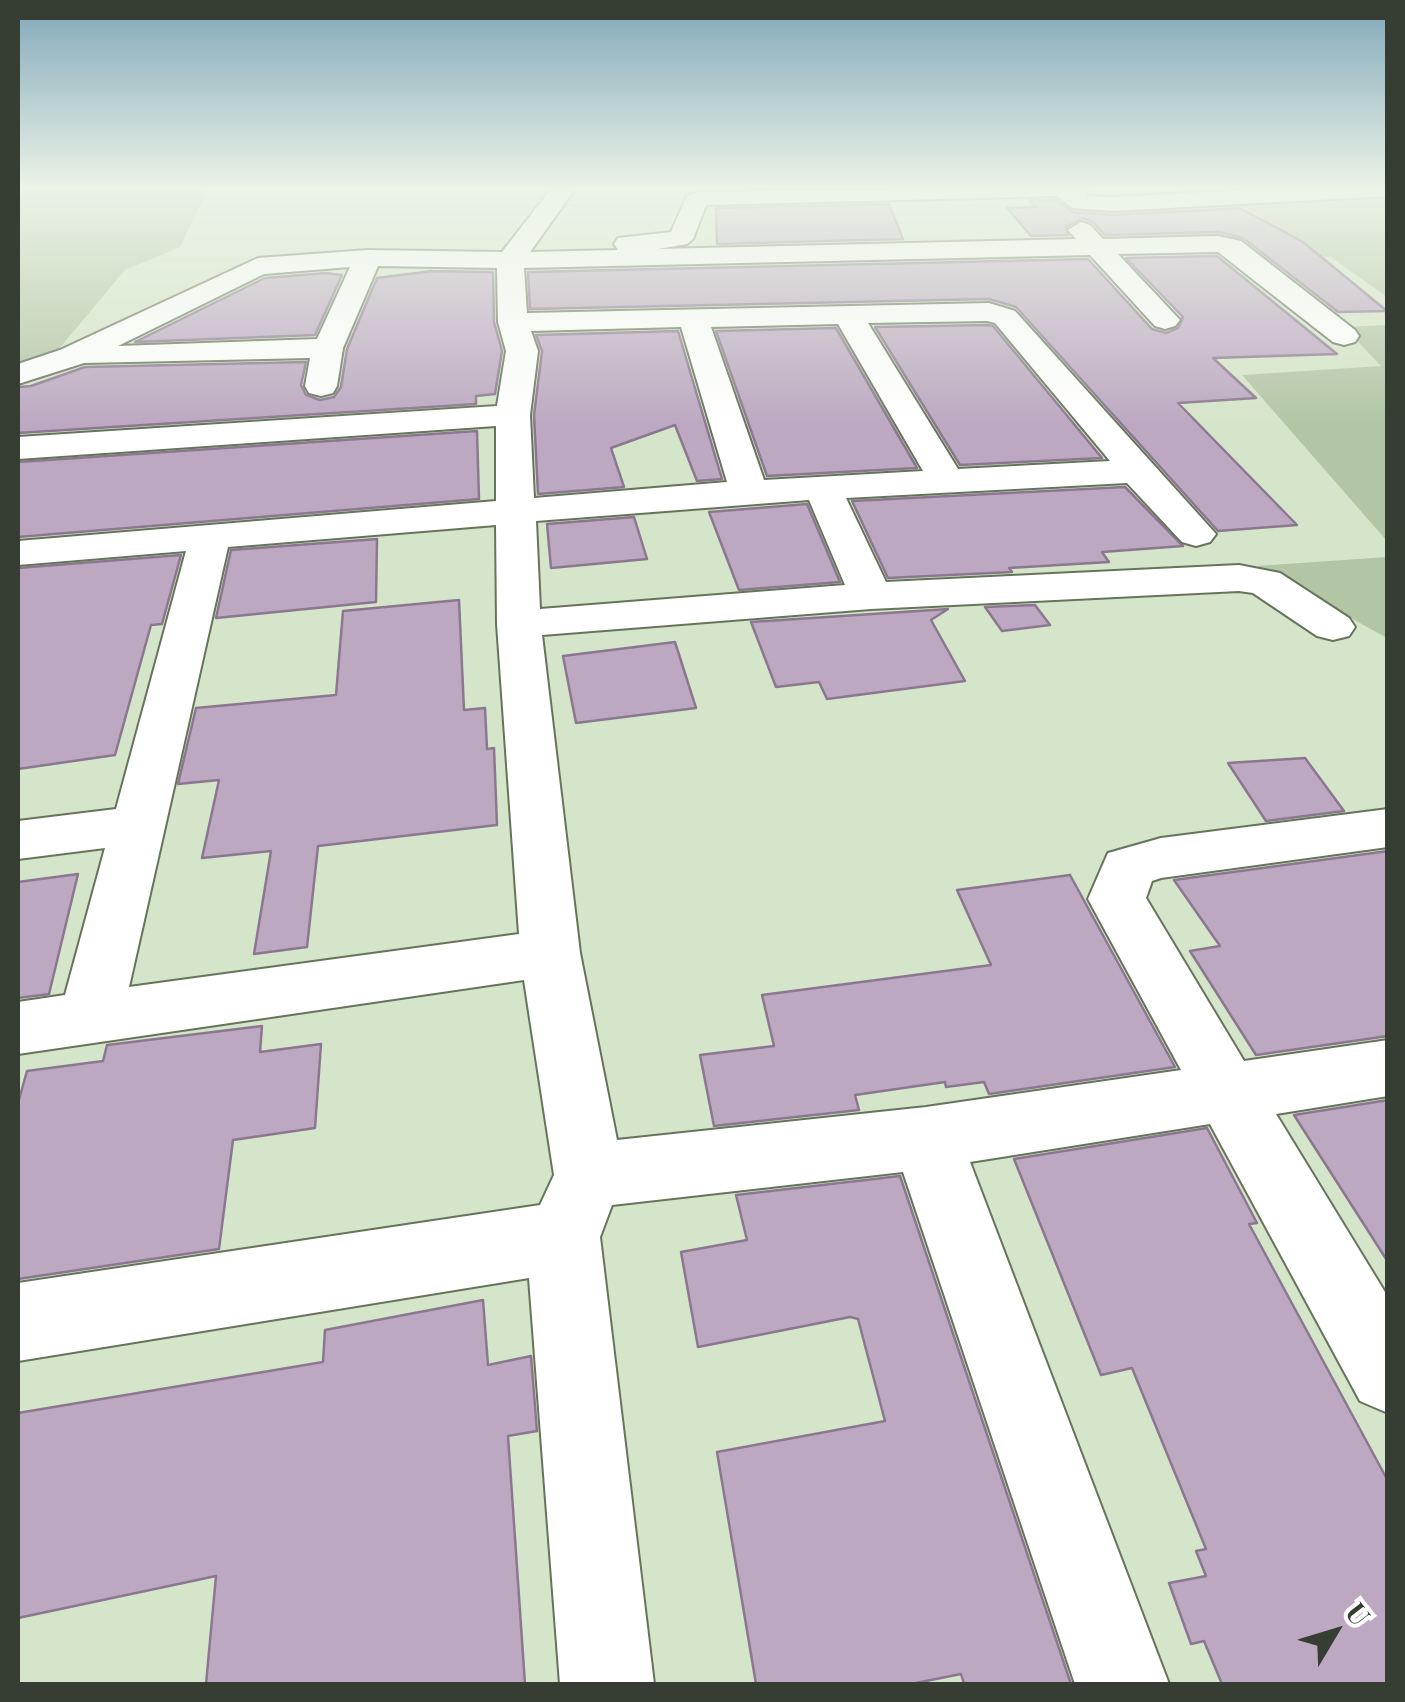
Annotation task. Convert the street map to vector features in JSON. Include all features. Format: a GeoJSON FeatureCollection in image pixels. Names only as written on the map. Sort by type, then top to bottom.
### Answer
{"type":"FeatureCollection","features":[{"type":"Feature","properties":{"kind":"street"},"geometry":{"type":"LineString","coordinates":[[18,374],[70,357],[253,268]]}},
{"type":"Feature","properties":{"kind":"street"},"geometry":{"type":"LineString","coordinates":[[314,427],[328,348],[363,268]]}},
{"type":"Feature","properties":{"kind":"street"},"geometry":{"type":"LineString","coordinates":[[515,268],[513,322],[522,350],[513,415],[520,624],[576,1206],[608,1684]]}},
{"type":"Feature","properties":{"kind":"street"},"geometry":{"type":"LineString","coordinates":[[1117,268],[1166,320]]}},
{"type":"Feature","properties":{"kind":"street"},"geometry":{"type":"LineString","coordinates":[[1260,268],[1344,336]]}},
{"type":"Feature","properties":{"kind":"street"},"geometry":{"type":"LineString","coordinates":[[513,322],[989,312],[1005,318],[1136,471],[1196,534]]}},
{"type":"Feature","properties":{"kind":"street"},"geometry":{"type":"LineString","coordinates":[[848,315],[947,482]]}},
{"type":"Feature","properties":{"kind":"street"},"geometry":{"type":"LineString","coordinates":[[693,318],[749,492]]}},
{"type":"Feature","properties":{"kind":"street"},"geometry":{"type":"LineString","coordinates":[[70,357],[328,348]]}},
{"type":"Feature","properties":{"kind":"street"},"geometry":{"type":"LineString","coordinates":[[18,448],[513,415]]}},
{"type":"Feature","properties":{"kind":"street"},"geometry":{"type":"LineString","coordinates":[[18,552],[749,492],[1136,471]]}},
{"type":"Feature","properties":{"kind":"street"},"geometry":{"type":"LineString","coordinates":[[823,489],[871,596]]}},
{"type":"Feature","properties":{"kind":"street"},"geometry":{"type":"LineString","coordinates":[[90,1018],[210,538]]}},
{"type":"Feature","properties":{"kind":"street"},"geometry":{"type":"LineString","coordinates":[[520,624],[871,596],[1239,578],[1265,582],[1333,627]]}},
{"type":"Feature","properties":{"kind":"street"},"geometry":{"type":"LineString","coordinates":[[18,840],[140,825]]}},
{"type":"Feature","properties":{"kind":"street"},"geometry":{"type":"LineString","coordinates":[[1388,828],[1161,858],[1128,867],[1117,899],[1388,1373]]}},
{"type":"Feature","properties":{"kind":"street"},"geometry":{"type":"LineString","coordinates":[[18,1028],[550,953]]}},
{"type":"Feature","properties":{"kind":"street"},"geometry":{"type":"LineString","coordinates":[[18,1322],[926,1138],[1388,1068]]}},
{"type":"Feature","properties":{"kind":"street"},"geometry":{"type":"LineString","coordinates":[[926,1138],[1122,1684]]}},
{"type":"Feature","properties":{"kind":"green space"},"geometry":{"type":"Polygon","coordinates":[[[18,268],[129,268],[58,350],[18,362],[18,268]]]}},
{"type":"Feature","properties":{"kind":"green space"},"geometry":{"type":"Polygon","coordinates":[[[1347,268],[1387,268],[1387,297],[1347,268]]]}},
{"type":"Feature","properties":{"kind":"green space"},"geometry":{"type":"Polygon","coordinates":[[[1387,325],[1387,541],[1242,375],[1381,366],[1344,327],[1387,325]]]}},
{"type":"Feature","properties":{"kind":"green space"},"geometry":{"type":"Polygon","coordinates":[[[1387,557],[1387,638],[1257,566],[1387,557]]]}},
{"type":"Feature","properties":{"kind":"building"},"geometry":{"type":"Polygon","coordinates":[[[1097,268],[1152,329],[1166,333],[1178,328],[1183,317],[1136,268],[1232,268],[1337,354],[1213,358],[1256,398],[1178,403],[1297,525],[1218,531],[1016,307],[989,299],[530,309],[528,272],[1097,268]]]}},
{"type":"Feature","properties":{"kind":"building"},"geometry":{"type":"Polygon","coordinates":[[[1282,268],[1335,268],[1387,311],[1338,312],[1282,268]]]}},
{"type":"Feature","properties":{"kind":"building"},"geometry":{"type":"Polygon","coordinates":[[[432,271],[493,272],[494,322],[502,351],[495,394],[476,396],[476,404],[18,433],[18,387],[85,367],[306,362],[301,385],[306,395],[320,400],[334,397],[341,387],[347,349],[377,278],[432,271]]]}},
{"type":"Feature","properties":{"kind":"building"},"geometry":{"type":"Polygon","coordinates":[[[342,275],[315,335],[135,342],[265,278],[342,275]]]}},
{"type":"Feature","properties":{"kind":"building"},"geometry":{"type":"Polygon","coordinates":[[[993,326],[1102,458],[960,465],[875,327],[993,326]]]}},
{"type":"Feature","properties":{"kind":"building"},"geometry":{"type":"Polygon","coordinates":[[[836,328],[917,468],[767,476],[716,331],[836,328]]]}},
{"type":"Feature","properties":{"kind":"building"},"geometry":{"type":"Polygon","coordinates":[[[678,331],[722,479],[697,481],[675,425],[611,448],[624,487],[538,494],[534,415],[542,351],[536,335],[678,331]]]}},
{"type":"Feature","properties":{"kind":"building"},"geometry":{"type":"Polygon","coordinates":[[[477,431],[479,499],[18,537],[18,462],[477,431]]]}},
{"type":"Feature","properties":{"kind":"building"},"geometry":{"type":"Polygon","coordinates":[[[1125,487],[1183,546],[1102,552],[1109,562],[888,578],[852,501],[1125,487]]]}},
{"type":"Feature","properties":{"kind":"building"},"geometry":{"type":"Polygon","coordinates":[[[807,504],[840,582],[739,590],[709,512],[807,504]]]}},
{"type":"Feature","properties":{"kind":"building"},"geometry":{"type":"Polygon","coordinates":[[[634,517],[647,559],[551,568],[547,524],[634,517]]]}},
{"type":"Feature","properties":{"kind":"building"},"geometry":{"type":"Polygon","coordinates":[[[377,539],[376,602],[216,618],[231,550],[377,539]]]}},
{"type":"Feature","properties":{"kind":"building"},"geometry":{"type":"Polygon","coordinates":[[[181,555],[162,624],[151,625],[115,755],[18,769],[18,568],[181,555]]]}},
{"type":"Feature","properties":{"kind":"building"},"geometry":{"type":"Polygon","coordinates":[[[459,600],[464,710],[485,708],[487,749],[494,748],[497,825],[318,846],[307,947],[254,954],[271,851],[202,858],[219,780],[178,784],[196,708],[336,695],[343,611],[459,600]]]}},
{"type":"Feature","properties":{"kind":"building"},"geometry":{"type":"Polygon","coordinates":[[[1035,605],[1050,625],[1002,631],[985,607],[1035,605]]]}},
{"type":"Feature","properties":{"kind":"building"},"geometry":{"type":"Polygon","coordinates":[[[948,609],[931,620],[965,681],[827,699],[819,682],[776,687],[751,622],[948,609]]]}},
{"type":"Feature","properties":{"kind":"building"},"geometry":{"type":"Polygon","coordinates":[[[675,642],[696,708],[576,723],[563,656],[675,642]]]}},
{"type":"Feature","properties":{"kind":"building"},"geometry":{"type":"Polygon","coordinates":[[[1305,758],[1344,811],[1266,821],[1228,763],[1305,758]]]}},
{"type":"Feature","properties":{"kind":"building"},"geometry":{"type":"Polygon","coordinates":[[[1388,851],[1388,1036],[1256,1055],[1190,951],[1220,946],[1174,880],[1388,851]]]}},
{"type":"Feature","properties":{"kind":"building"},"geometry":{"type":"Polygon","coordinates":[[[78,874],[49,994],[18,998],[18,882],[78,874]]]}},
{"type":"Feature","properties":{"kind":"building"},"geometry":{"type":"Polygon","coordinates":[[[1070,875],[1175,1067],[989,1094],[984,1082],[946,1087],[945,1082],[855,1095],[859,1110],[714,1126],[700,1055],[774,1046],[762,995],[991,965],[957,890],[1070,875]]]}},
{"type":"Feature","properties":{"kind":"building"},"geometry":{"type":"Polygon","coordinates":[[[262,1026],[260,1052],[321,1044],[315,1128],[233,1140],[219,1249],[18,1279],[18,1103],[27,1071],[103,1061],[107,1045],[262,1026]]]}},
{"type":"Feature","properties":{"kind":"building"},"geometry":{"type":"Polygon","coordinates":[[[1388,1100],[1388,1262],[1294,1115],[1388,1100]]]}},
{"type":"Feature","properties":{"kind":"building"},"geometry":{"type":"Polygon","coordinates":[[[1207,1128],[1257,1223],[1249,1224],[1388,1481],[1388,1684],[1222,1684],[1204,1641],[1191,1644],[1169,1583],[1206,1576],[1196,1551],[1206,1549],[1132,1368],[1101,1375],[1014,1159],[1207,1128]]]}},
{"type":"Feature","properties":{"kind":"building"},"geometry":{"type":"Polygon","coordinates":[[[900,1176],[1071,1684],[964,1684],[961,1674],[911,1684],[756,1684],[717,1452],[885,1421],[858,1319],[850,1317],[698,1347],[681,1252],[747,1240],[736,1195],[900,1176]]]}},
{"type":"Feature","properties":{"kind":"building"},"geometry":{"type":"Polygon","coordinates":[[[483,1300],[488,1365],[531,1356],[537,1431],[508,1436],[525,1684],[206,1684],[216,1576],[18,1618],[18,1413],[323,1362],[325,1330],[483,1300]]]}}]}
